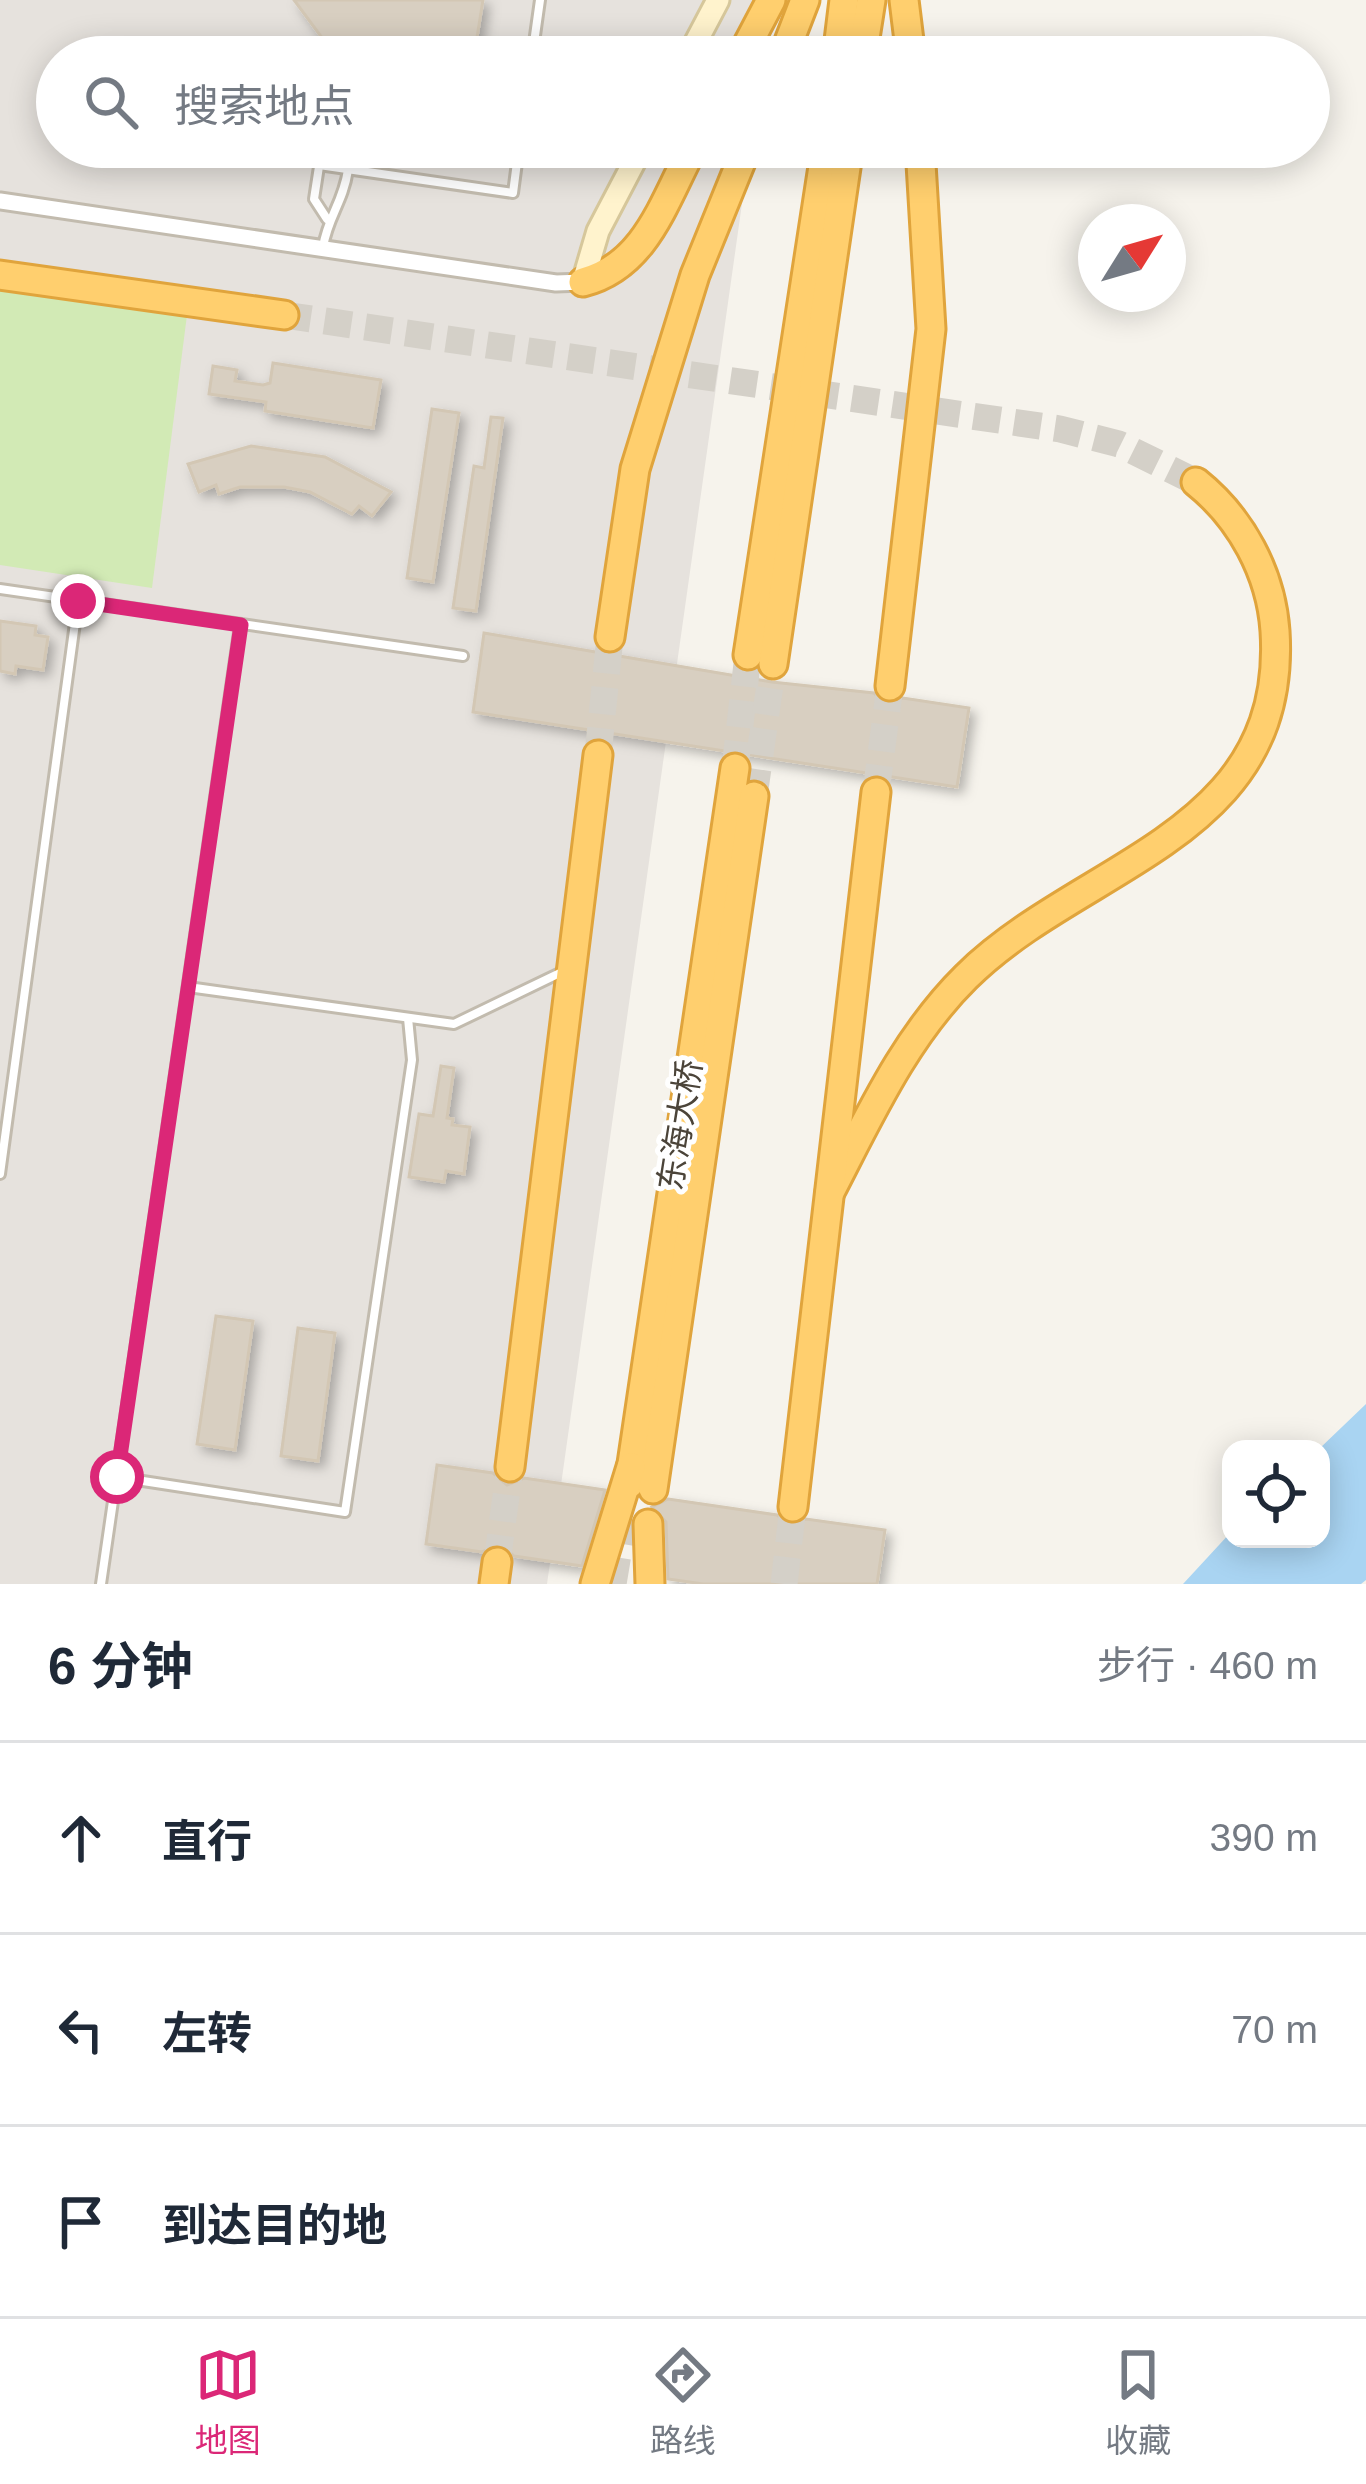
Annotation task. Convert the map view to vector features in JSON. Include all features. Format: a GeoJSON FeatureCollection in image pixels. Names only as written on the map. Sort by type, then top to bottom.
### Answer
{"type":"FeatureCollection","features":[{"type":"Feature","properties":{"kind":"highway"},"geometry":{"type":"LineString","coordinates":[[752,36],[771,0]]}},
{"type":"Feature","properties":{"kind":"highway"},"geometry":{"type":"LineString","coordinates":[[791,36],[805,0]]}},
{"type":"Feature","properties":{"kind":"highway"},"geometry":{"type":"LineString","coordinates":[[840,36],[844,0]]}},
{"type":"Feature","properties":{"kind":"highway"},"geometry":{"type":"LineString","coordinates":[[865,36],[871,0]]}},
{"type":"Feature","properties":{"kind":"highway"},"geometry":{"type":"LineString","coordinates":[[904,0],[908,36]]}},
{"type":"Feature","properties":{"kind":"highway"},"geometry":{"type":"LineString","coordinates":[[583,281],[614,274],[636,254],[682,168]]}},
{"type":"Feature","properties":{"kind":"highway"},"geometry":{"type":"LineString","coordinates":[[610,637],[635,469],[695,275],[738,168]]}},
{"type":"Feature","properties":{"kind":"highway"},"geometry":{"type":"LineString","coordinates":[[823,168],[761,660],[845,168]]}},
{"type":"Feature","properties":{"kind":"highway"},"geometry":{"type":"LineString","coordinates":[[890,686],[931,328],[921,168]]}},
{"type":"Feature","properties":{"kind":"highway"},"geometry":{"type":"LineString","coordinates":[[0,275],[284,315]]}},
{"type":"Feature","properties":{"kind":"highway"},"geometry":{"type":"LineString","coordinates":[[830,1192],[920,1030],[964,978],[1034,925],[1193,822],[1236,776],[1256,741],[1277,667],[1266,583],[1231,516],[1196,482]]}},
{"type":"Feature","properties":{"kind":"highway"},"geometry":{"type":"LineString","coordinates":[[509,1467],[598,755]]}},
{"type":"Feature","properties":{"kind":"highway","name":"东海大桥"},"geometry":{"type":"LineString","coordinates":[[638,1478],[735,768]]}},
{"type":"Feature","properties":{"kind":"highway"},"geometry":{"type":"LineString","coordinates":[[794,1507],[876,792]]}},
{"type":"Feature","properties":{"kind":"highway","name":"东海大桥"},"geometry":{"type":"LineString","coordinates":[[638,1478],[754,796]]}},
{"type":"Feature","properties":{"kind":"highway"},"geometry":{"type":"LineString","coordinates":[[595,1584],[638,1478]]}},
{"type":"Feature","properties":{"kind":"highway"},"geometry":{"type":"LineString","coordinates":[[648,1524],[650,1584]]}},
{"type":"Feature","properties":{"kind":"main road"},"geometry":{"type":"LineString","coordinates":[[699,36],[718,0]]}},
{"type":"Feature","properties":{"kind":"main road"},"geometry":{"type":"LineString","coordinates":[[583,281],[598,231],[631,168]]}},
{"type":"Feature","properties":{"kind":"street"},"geometry":{"type":"LineString","coordinates":[[0,201],[556,283],[583,281]]}},
{"type":"Feature","properties":{"kind":"lane"},"geometry":{"type":"LineString","coordinates":[[535,36],[540,0]]}},
{"type":"Feature","properties":{"kind":"lane"},"geometry":{"type":"LineString","coordinates":[[319,168],[314,199],[327,219]]}},
{"type":"Feature","properties":{"kind":"lane"},"geometry":{"type":"LineString","coordinates":[[336,168],[512,193],[516,168]]}},
{"type":"Feature","properties":{"kind":"lane"},"geometry":{"type":"LineString","coordinates":[[323,249],[327,219],[343,204],[348,170]]}},
{"type":"Feature","properties":{"kind":"lane"},"geometry":{"type":"LineString","coordinates":[[0,589],[463,656]]}},
{"type":"Feature","properties":{"kind":"lane"},"geometry":{"type":"LineString","coordinates":[[0,1174],[78,601]]}},
{"type":"Feature","properties":{"kind":"lane"},"geometry":{"type":"LineString","coordinates":[[101,1584],[241,625]]}},
{"type":"Feature","properties":{"kind":"lane"},"geometry":{"type":"LineString","coordinates":[[188,987],[454,1024],[571,968]]}},
{"type":"Feature","properties":{"kind":"lane"},"geometry":{"type":"LineString","coordinates":[[117,1477],[345,1512],[412,1060],[408,1018]]}},
{"type":"Feature","properties":{"kind":"shaded area"},"geometry":{"type":"Polygon","coordinates":[[[0,0],[771,0],[766,36],[36,36],[36,168],[747,168],[547,1584],[0,1584],[0,0]]]}},
{"type":"Feature","properties":{"kind":"green space"},"geometry":{"type":"Polygon","coordinates":[[[0,289],[187,315],[152,588],[0,565],[0,289]]]}},
{"type":"Feature","properties":{"kind":"water"},"geometry":{"type":"Polygon","coordinates":[[[1366,1404],[1366,1580],[1361,1584],[1183,1584],[1222,1542],[1222,1548],[1330,1548],[1328,1440],[1366,1404]]]}},
{"type":"Feature","properties":{"kind":"building"},"geometry":{"type":"Polygon","coordinates":[[[294,0],[483,0],[477,36],[321,36],[294,0]]]}},
{"type":"Feature","properties":{"kind":"building"},"geometry":{"type":"Polygon","coordinates":[[[273,363],[381,380],[373,428],[265,411],[266,402],[209,394],[213,366],[237,370],[235,381],[263,385],[270,383],[273,363]]]}},
{"type":"Feature","properties":{"kind":"building"},"geometry":{"type":"Polygon","coordinates":[[[432,409],[459,413],[433,582],[407,578],[432,409]]]}},
{"type":"Feature","properties":{"kind":"building"},"geometry":{"type":"Polygon","coordinates":[[[491,417],[503,418],[476,611],[453,608],[474,466],[484,468],[491,417]]]}},
{"type":"Feature","properties":{"kind":"building"},"geometry":{"type":"Polygon","coordinates":[[[251,446],[325,457],[391,492],[372,516],[359,506],[352,514],[310,492],[284,487],[240,487],[219,494],[216,485],[199,492],[188,464],[251,446]]]}},
{"type":"Feature","properties":{"kind":"building"},"geometry":{"type":"Polygon","coordinates":[[[0,621],[36,626],[35,635],[48,637],[43,670],[16,666],[15,674],[0,671],[0,621]]]}},
{"type":"Feature","properties":{"kind":"building"},"geometry":{"type":"Polygon","coordinates":[[[484,633],[772,682],[874,693],[887,704],[903,698],[969,708],[957,787],[473,712],[484,633]]]}},
{"type":"Feature","properties":{"kind":"building"},"geometry":{"type":"Polygon","coordinates":[[[441,1066],[454,1068],[447,1118],[453,1119],[452,1125],[470,1127],[464,1174],[446,1171],[444,1182],[409,1177],[419,1114],[433,1116],[441,1066]]]}},
{"type":"Feature","properties":{"kind":"building"},"geometry":{"type":"Polygon","coordinates":[[[216,1316],[253,1321],[235,1450],[197,1444],[216,1316]]]}},
{"type":"Feature","properties":{"kind":"building"},"geometry":{"type":"Polygon","coordinates":[[[298,1328],[335,1333],[318,1461],[281,1456],[298,1328]]]}},
{"type":"Feature","properties":{"kind":"building"},"geometry":{"type":"Polygon","coordinates":[[[437,1465],[493,1473],[507,1485],[524,1478],[605,1490],[582,1566],[514,1556],[501,1544],[482,1552],[426,1544],[437,1465]]]}},
{"type":"Feature","properties":{"kind":"building"},"geometry":{"type":"Polygon","coordinates":[[[668,1499],[777,1515],[790,1525],[806,1519],[885,1530],[877,1584],[703,1584],[668,1579],[666,1522],[652,1507],[668,1499]]]}},
{"type":"Feature","properties":{"kind":"tunnel"},"geometry":{"type":"LineString","coordinates":[[284,315],[1060,429],[1119,444],[1196,482]]}},
{"type":"Feature","properties":{"kind":"tunnel"},"geometry":{"type":"LineString","coordinates":[[598,755],[610,637]]}},
{"type":"Feature","properties":{"kind":"tunnel"},"geometry":{"type":"LineString","coordinates":[[735,768],[748,655]]}},
{"type":"Feature","properties":{"kind":"tunnel"},"geometry":{"type":"LineString","coordinates":[[754,796],[773,664]]}},
{"type":"Feature","properties":{"kind":"tunnel"},"geometry":{"type":"LineString","coordinates":[[876,792],[890,686]]}},
{"type":"Feature","properties":{"kind":"tunnel"},"geometry":{"type":"LineString","coordinates":[[497,1562],[510,1467]]}},
{"type":"Feature","properties":{"kind":"tunnel"},"geometry":{"type":"LineString","coordinates":[[784,1584],[793,1507]]}},
{"type":"Feature","properties":{"kind":"tunnel"},"geometry":{"type":"LineString","coordinates":[[613,1584],[624,1518]]}},
{"type":"Feature","properties":{"kind":"route"},"geometry":{"type":"LineString","coordinates":[[78,601],[241,625],[117,1477]]}}]}
